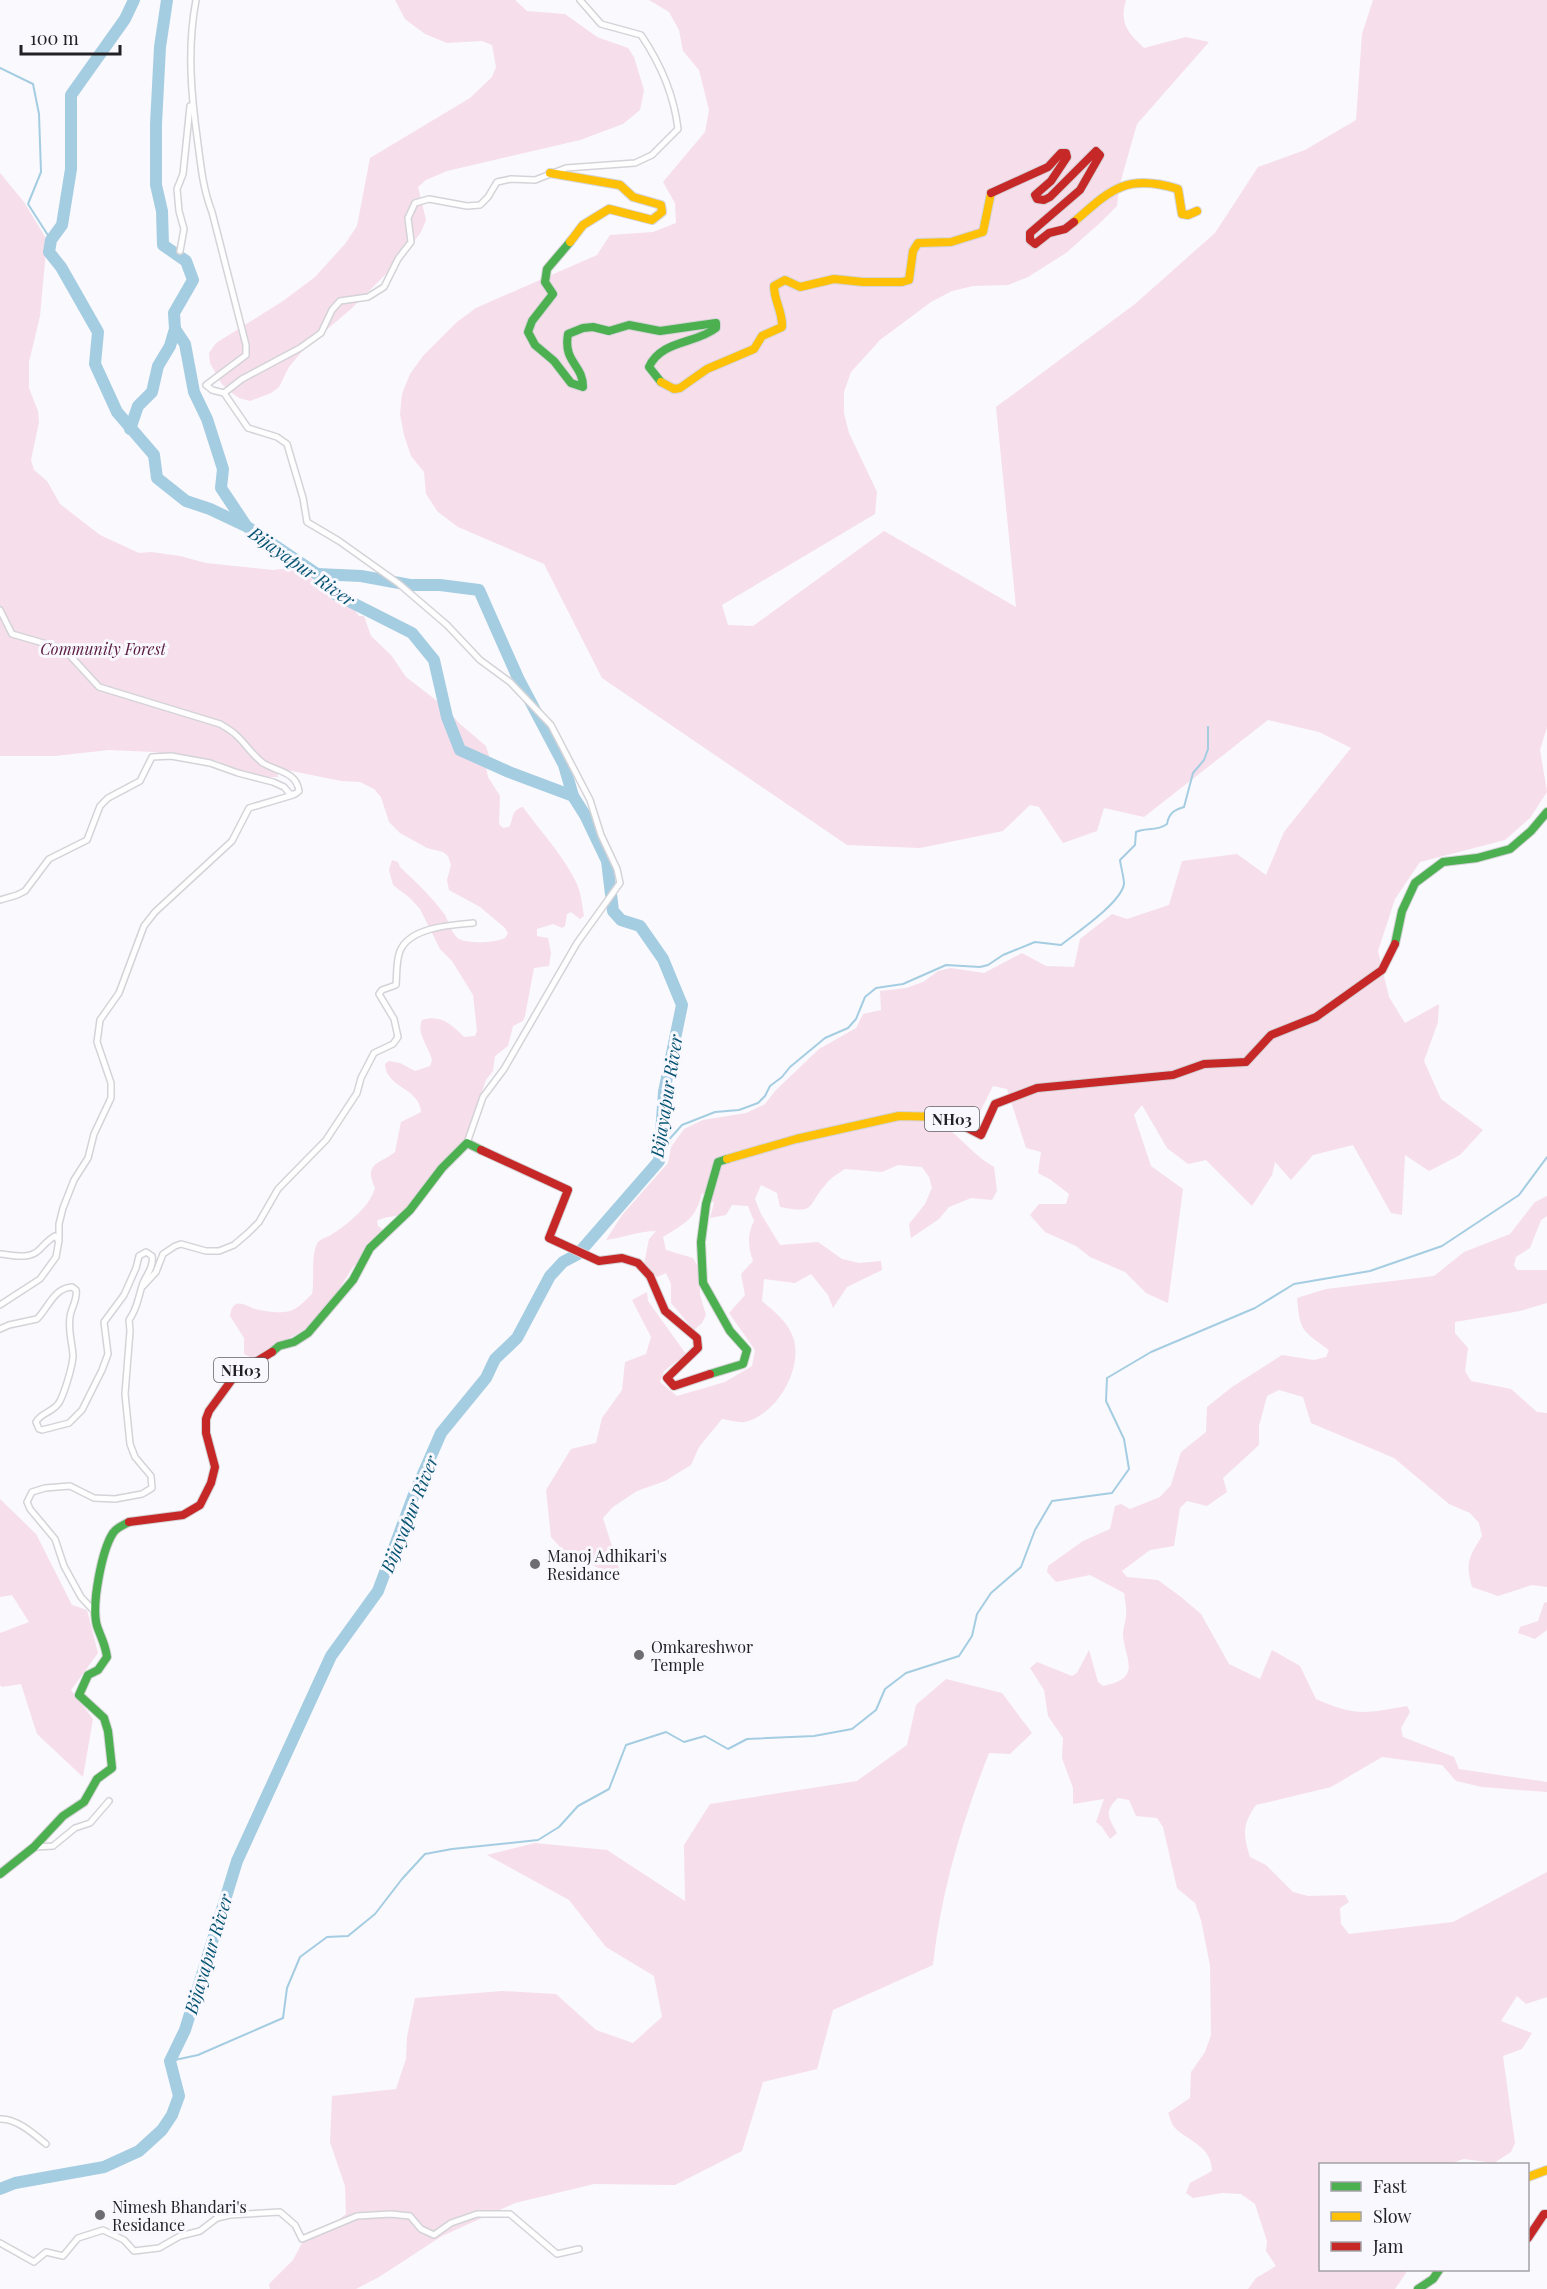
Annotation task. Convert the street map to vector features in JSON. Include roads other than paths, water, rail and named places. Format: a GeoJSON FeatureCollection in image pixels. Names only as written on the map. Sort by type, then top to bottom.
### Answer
{"type":"FeatureCollection","features":[{"type":"Feature","properties":{"kind":"main road"},"geometry":{"type":"LineString","coordinates":[[550,173],[620,185],[633,197],[661,205],[662,212],[652,220],[609,209],[583,225],[547,269],[545,282],[553,294],[532,321],[528,332],[538,349],[560,367],[571,384],[579,387],[583,387],[582,377],[568,358],[565,348],[568,333],[575,329],[593,327],[609,331],[629,325],[660,331],[709,322],[716,323],[716,328],[711,332],[673,346],[650,361],[649,367],[659,381],[674,389],[680,388],[688,385],[706,369],[754,349],[762,336],[782,327],[783,317],[773,294],[774,286],[778,282],[785,280],[800,287],[834,279],[863,282],[909,280],[912,252],[918,243],[951,242],[984,232],[987,199],[991,193],[1048,167],[1061,153],[1066,153],[1067,157],[1051,181],[1035,195],[1037,199],[1044,200],[1050,197],[1083,166],[1090,156],[1096,151],[1100,155],[1080,190],[1030,233],[1030,240],[1035,244],[1041,241],[1046,234],[1066,228],[1106,194],[1133,184],[1146,182],[1178,189],[1182,214],[1188,215],[1197,211]]}},
{"type":"Feature","properties":{"kind":"main road","name":"NH03"},"geometry":{"type":"LineString","coordinates":[[0,1874],[34,1847],[63,1816],[84,1802],[97,1779],[112,1768],[107,1728],[102,1715],[83,1703],[79,1695],[88,1675],[98,1670],[107,1657],[108,1651],[95,1612],[98,1584],[106,1551],[118,1528],[130,1522],[183,1515],[196,1509],[211,1483],[215,1467],[206,1433],[206,1419],[209,1411],[236,1374],[264,1359],[279,1346],[294,1342],[308,1333],[353,1280],[370,1248],[410,1210],[442,1168],[467,1143],[568,1190],[549,1238],[552,1241],[599,1262],[622,1257],[638,1263],[650,1276],[665,1311],[697,1338],[698,1348],[678,1370],[667,1378],[674,1386],[694,1378],[737,1367],[743,1364],[747,1350],[730,1331],[703,1283],[701,1242],[706,1204],[718,1162],[796,1138],[834,1132],[899,1116],[946,1117],[981,1135],[995,1104],[1037,1088],[1173,1076],[1204,1064],[1246,1062],[1271,1035],[1316,1017],[1382,970],[1395,948],[1402,911],[1415,883],[1443,862],[1476,858],[1510,849],[1531,831],[1547,812]]}},
{"type":"Feature","properties":{"kind":"main road"},"geometry":{"type":"LineString","coordinates":[[1529,2175],[1547,2170]]}},
{"type":"Feature","properties":{"kind":"main road"},"geometry":{"type":"LineString","coordinates":[[1529,2235],[1544,2214],[1547,2214]]}},
{"type":"Feature","properties":{"kind":"main road"},"geometry":{"type":"LineString","coordinates":[[1418,2289],[1433,2279],[1438,2271]]}},
{"type":"Feature","properties":{"kind":"street"},"geometry":{"type":"LineString","coordinates":[[196,0],[190,36],[191,95],[204,191],[212,212],[246,345],[246,355],[206,385],[212,390],[224,393],[248,428],[277,437],[287,444],[303,498],[307,522],[389,576],[427,607],[480,660],[510,682],[551,725],[590,800],[601,835],[617,869],[620,883],[577,943],[504,1069],[483,1097],[467,1143]]}},
{"type":"Feature","properties":{"kind":"street"},"geometry":{"type":"LineString","coordinates":[[224,393],[242,379],[300,348],[321,333],[332,310],[340,302],[368,297],[384,287],[398,259],[411,242],[408,218],[415,203],[429,199],[467,206],[480,205],[497,182],[511,179],[536,180],[566,168],[635,163],[651,155],[678,129],[677,115],[658,61],[641,35],[601,24],[580,0]]}},
{"type":"Feature","properties":{"kind":"street"},"geometry":{"type":"LineString","coordinates":[[180,251],[184,229],[179,211],[177,189],[183,174],[191,95]]}},
{"type":"Feature","properties":{"kind":"street"},"geometry":{"type":"LineString","coordinates":[[0,610],[12,634],[64,649],[99,687],[220,724],[236,734],[253,755],[266,765],[292,776],[300,791],[249,808],[232,841],[155,912],[144,926],[119,993],[100,1020],[97,1042],[111,1083],[111,1098],[94,1134],[88,1158],[74,1180],[63,1208],[56,1257],[46,1273],[30,1287],[0,1305]]}},
{"type":"Feature","properties":{"kind":"street"},"geometry":{"type":"LineString","coordinates":[[0,900],[17,896],[25,891],[49,859],[87,840],[100,806],[108,798],[140,782],[152,757],[171,756],[218,765],[279,784],[293,795]]}},
{"type":"Feature","properties":{"kind":"street"},"geometry":{"type":"LineString","coordinates":[[140,1293],[156,1272],[163,1254],[168,1249],[181,1244],[213,1252],[227,1249],[259,1222],[278,1189],[326,1140],[357,1093],[361,1078],[374,1053],[393,1044],[398,1037],[394,1019],[379,994],[382,990],[396,985],[400,950],[410,939],[435,927],[473,923]]}},
{"type":"Feature","properties":{"kind":"street"},"geometry":{"type":"LineString","coordinates":[[0,1254],[24,1257],[37,1252],[46,1241],[55,1236],[59,1240]]}},
{"type":"Feature","properties":{"kind":"street"},"geometry":{"type":"LineString","coordinates":[[0,1329],[37,1319],[49,1302],[62,1290],[69,1287],[76,1290],[77,1297],[70,1314],[69,1325],[73,1360],[60,1402],[36,1422],[42,1430],[64,1426],[77,1418],[108,1354],[104,1322],[124,1295],[139,1256],[143,1252],[148,1252],[152,1256],[153,1264],[140,1293],[138,1306],[129,1320],[125,1394],[131,1451],[151,1476],[152,1488],[142,1494],[102,1500],[70,1486],[45,1488],[32,1492],[27,1502],[30,1509],[55,1539],[64,1566],[81,1597],[95,1612]]}},
{"type":"Feature","properties":{"kind":"street"},"geometry":{"type":"LineString","coordinates":[[34,1847],[53,1846],[75,1828],[90,1823],[109,1802]]}},
{"type":"Feature","properties":{"kind":"street"},"geometry":{"type":"LineString","coordinates":[[0,2119],[6,2118],[46,2144]]}},
{"type":"Feature","properties":{"kind":"street"},"geometry":{"type":"LineString","coordinates":[[0,2243],[34,2262],[43,2257],[46,2252],[63,2256],[78,2238],[103,2230],[124,2240],[134,2251],[159,2248],[180,2236],[200,2231],[217,2218],[231,2215],[280,2212],[295,2225],[302,2239],[357,2216],[391,2214],[410,2216],[421,2229],[434,2235],[451,2223],[477,2214],[510,2214],[557,2254],[579,2249]]}},
{"type":"Feature","properties":{"kind":"waterway","name":"Bijayapur River"},"geometry":{"type":"LineString","coordinates":[[0,2189],[15,2183],[104,2167],[139,2151],[162,2130],[172,2115],[179,2096],[170,2061],[185,2030],[237,1861],[331,1656],[378,1591],[413,1497],[441,1433],[486,1378],[495,1359],[517,1338],[550,1276],[563,1262],[578,1254],[659,1161],[664,1092],[682,1005],[663,959],[640,926],[621,920],[613,911],[607,861],[585,815],[573,796],[509,772],[460,750],[447,717],[434,660],[412,633],[335,594],[317,574],[246,526],[210,509],[186,501],[157,478],[154,455],[117,412],[95,364],[98,332],[61,267],[49,252],[51,240],[62,225],[71,169],[71,95],[125,19],[134,0]]}},
{"type":"Feature","properties":{"kind":"waterway"},"geometry":{"type":"LineString","coordinates":[[130,429],[138,406],[152,392],[158,366],[170,346],[175,329],[174,313],[193,280],[186,261],[163,245],[162,211],[156,185],[160,47],[167,0]]}},
{"type":"Feature","properties":{"kind":"waterway"},"geometry":{"type":"LineString","coordinates":[[0,68],[33,84],[39,114],[41,172],[28,204],[51,240]]}},
{"type":"Feature","properties":{"kind":"waterway"},"geometry":{"type":"LineString","coordinates":[[175,329],[185,344],[194,392],[207,419],[223,469],[221,488],[245,524]]}},
{"type":"Feature","properties":{"kind":"waterway"},"geometry":{"type":"LineString","coordinates":[[317,574],[361,576],[410,585],[440,585],[479,590],[518,678],[564,765],[573,796]]}},
{"type":"Feature","properties":{"kind":"waterway"},"geometry":{"type":"LineString","coordinates":[[659,1161],[665,1144],[682,1125],[715,1112],[739,1110],[758,1103],[770,1086],[790,1067],[825,1038],[848,1028],[856,1019],[865,997],[876,988],[903,984],[946,965],[980,967],[988,965],[1003,955],[1035,942],[1061,945],[1087,925],[1121,892],[1124,884],[1120,860],[1135,845],[1136,832],[1155,829],[1167,824],[1172,813],[1184,807],[1193,773],[1204,760],[1208,749],[1208,727]]}},
{"type":"Feature","properties":{"kind":"waterway"},"geometry":{"type":"LineString","coordinates":[[170,2061],[198,2055],[283,2018],[287,1988],[300,1957],[327,1937],[348,1936],[375,1914],[425,1854],[538,1840],[559,1827],[578,1806],[609,1789],[626,1745],[666,1732],[684,1742],[705,1736],[728,1749],[747,1739],[814,1736],[852,1729],[876,1710],[885,1689],[906,1673],[959,1656],[972,1636],[977,1614],[991,1593],[1021,1567],[1035,1530],[1052,1501],[1112,1493],[1129,1469],[1124,1439],[1106,1401],[1107,1378],[1151,1352],[1255,1308],[1294,1284],[1370,1271],[1442,1246],[1519,1195],[1547,1157]]}},
{"type":"Feature","properties":{"kind":"place","name":"Manoj Adhikari's Residance"},"geometry":{"type":"Point","coordinates":[535,1564]}},
{"type":"Feature","properties":{"kind":"place","name":"Omkareshwor Temple"},"geometry":{"type":"Point","coordinates":[639,1655]}},
{"type":"Feature","properties":{"kind":"place","name":"Nimesh Bhandari's Residance"},"geometry":{"type":"Point","coordinates":[100,2215]}},
{"type":"Feature","properties":{"kind":"park label","name":"Community Forest"},"geometry":{"type":"Point","coordinates":[103,648]}}]}
